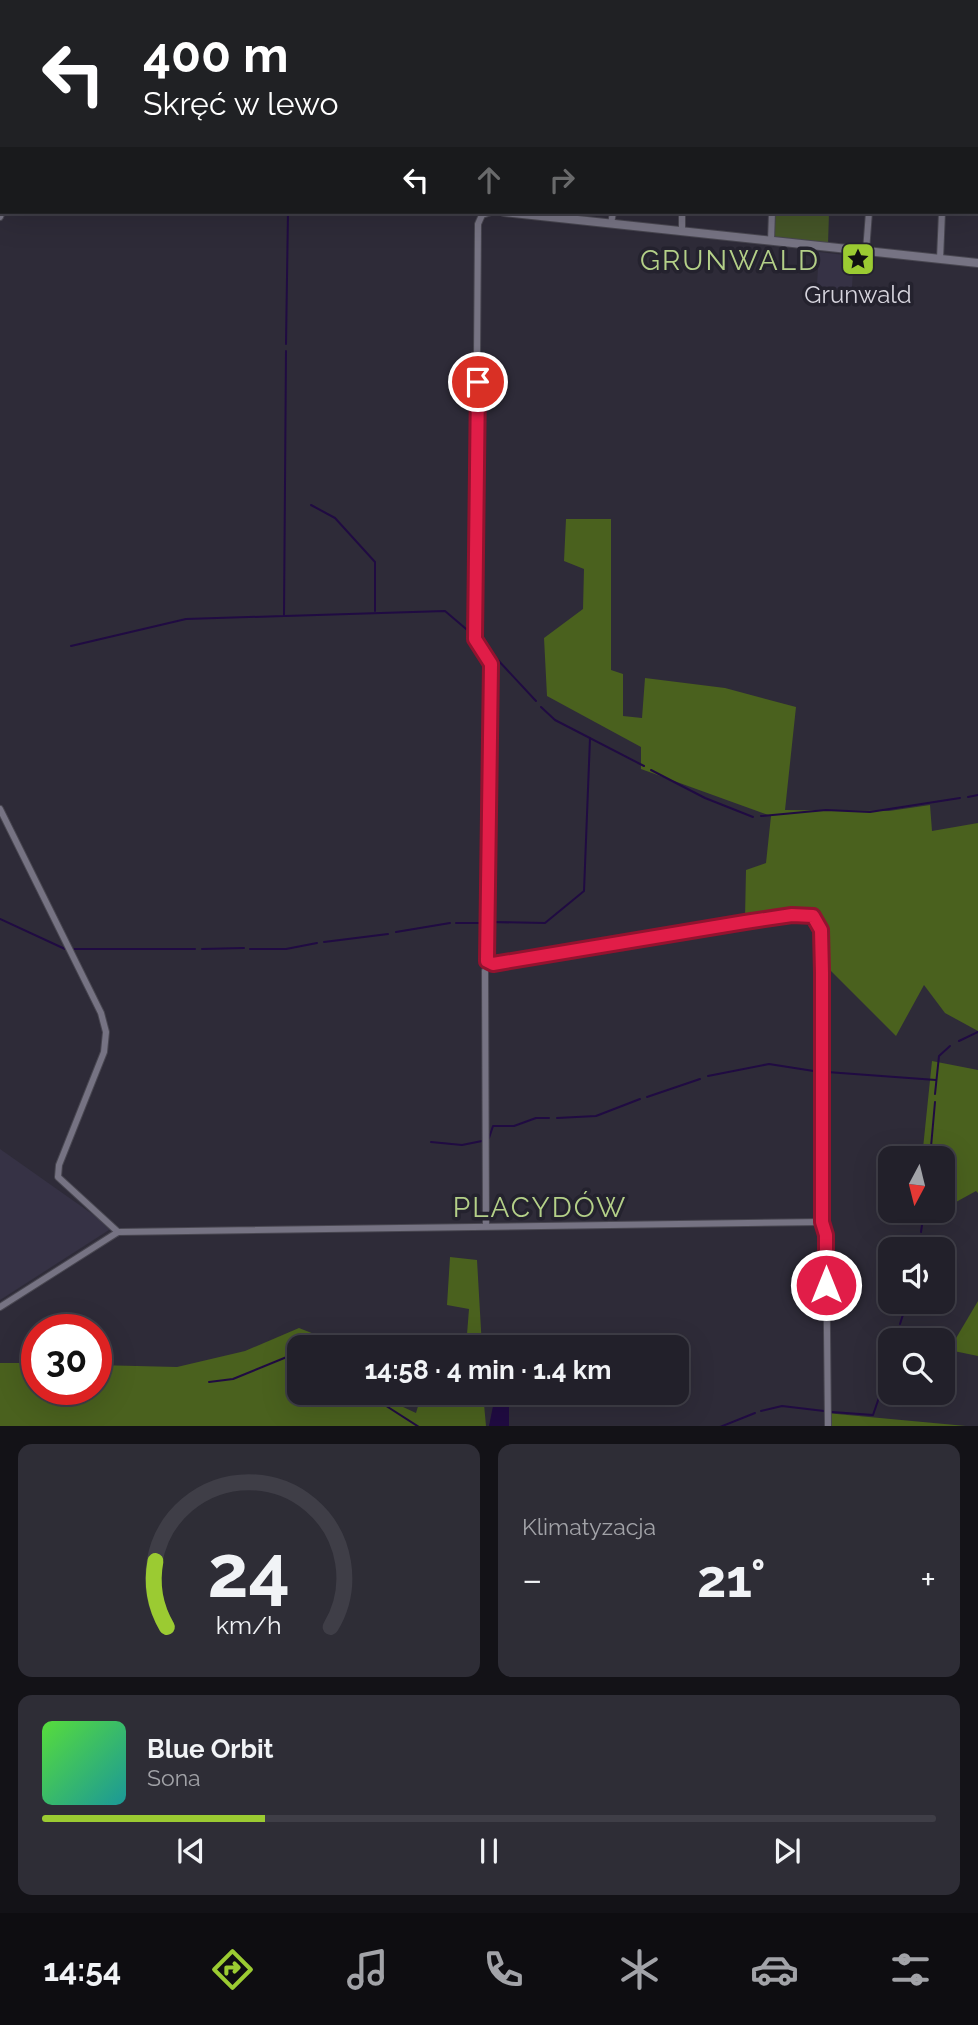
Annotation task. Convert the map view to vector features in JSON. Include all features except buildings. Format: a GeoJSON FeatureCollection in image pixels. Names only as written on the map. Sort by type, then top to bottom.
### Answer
{"type":"FeatureCollection","features":[{"type":"Feature","properties":{"kind":"street"},"geometry":{"type":"LineString","coordinates":[[485,214],[478,224],[475,626],[477,646],[491,664],[487,961],[493,964],[792,915],[813,916],[821,930],[822,1222],[826,1235],[828,1426]]}},
{"type":"Feature","properties":{"kind":"street"},"geometry":{"type":"LineString","coordinates":[[521,214],[978,263]]}},
{"type":"Feature","properties":{"kind":"street"},"geometry":{"type":"LineString","coordinates":[[611,224],[613,214]]}},
{"type":"Feature","properties":{"kind":"street"},"geometry":{"type":"LineString","coordinates":[[682,214],[682,231]]}},
{"type":"Feature","properties":{"kind":"street"},"geometry":{"type":"LineString","coordinates":[[771,241],[772,214]]}},
{"type":"Feature","properties":{"kind":"street"},"geometry":{"type":"LineString","coordinates":[[866,251],[869,214]]}},
{"type":"Feature","properties":{"kind":"street"},"geometry":{"type":"LineString","coordinates":[[940,259],[942,214]]}},
{"type":"Feature","properties":{"kind":"street"},"geometry":{"type":"LineString","coordinates":[[0,810],[60,926],[101,1013],[106,1032],[104,1052],[59,1165],[58,1177],[118,1232]]}},
{"type":"Feature","properties":{"kind":"street"},"geometry":{"type":"LineString","coordinates":[[485,971],[486,1226]]}},
{"type":"Feature","properties":{"kind":"street"},"geometry":{"type":"LineString","coordinates":[[0,1307],[118,1232],[822,1222]]}},
{"type":"Feature","properties":{"kind":"shaded area"},"geometry":{"type":"Polygon","coordinates":[[[819,252],[854,256],[851,302],[816,300],[819,252]]]}},
{"type":"Feature","properties":{"kind":"shaded area"},"geometry":{"type":"Polygon","coordinates":[[[0,1149],[112,1228],[0,1300],[0,1149]]]}},
{"type":"Feature","properties":{"kind":"shaded area"},"geometry":{"type":"Polygon","coordinates":[[[493,1405],[509,1405],[509,1426],[489,1426],[493,1405]]]}},
{"type":"Feature","properties":{"kind":"green space"},"geometry":{"type":"Polygon","coordinates":[[[774,214],[829,214],[828,244],[773,236],[774,214]]]}},
{"type":"Feature","properties":{"kind":"green space"},"geometry":{"type":"Polygon","coordinates":[[[566,519],[611,519],[611,670],[623,674],[623,716],[642,718],[645,678],[725,688],[796,707],[785,810],[889,811],[930,805],[932,831],[978,823],[978,1031],[945,1013],[924,985],[896,1036],[824,964],[820,910],[745,918],[746,870],[766,863],[771,816],[641,769],[641,747],[547,696],[544,638],[583,609],[584,569],[564,561],[566,519]]]}},
{"type":"Feature","properties":{"kind":"green space"},"geometry":{"type":"Polygon","coordinates":[[[932,1061],[978,1070],[978,1193],[976,1191],[956,1202],[956,1146],[923,1146],[932,1061]]]}},
{"type":"Feature","properties":{"kind":"green space"},"geometry":{"type":"Polygon","coordinates":[[[450,1257],[477,1260],[481,1335],[467,1335],[469,1309],[447,1305],[450,1257]]]}},
{"type":"Feature","properties":{"kind":"green space"},"geometry":{"type":"Polygon","coordinates":[[[978,1301],[978,1356],[955,1351],[955,1340],[978,1301]]]}},
{"type":"Feature","properties":{"kind":"green space"},"geometry":{"type":"Polygon","coordinates":[[[299,1328],[317,1335],[287,1335],[287,1405],[399,1405],[416,1413],[418,1405],[484,1405],[486,1426],[0,1426],[0,1363],[21,1363],[21,1405],[112,1405],[112,1365],[177,1367],[245,1351],[299,1328]]]}},
{"type":"Feature","properties":{"kind":"green space"},"geometry":{"type":"Polygon","coordinates":[[[826,1413],[966,1426],[826,1426],[826,1413]]]}},
{"type":"Feature","properties":{"kind":"waterway"},"geometry":{"type":"LineString","coordinates":[[286,344],[288,214]]}},
{"type":"Feature","properties":{"kind":"waterway"},"geometry":{"type":"LineString","coordinates":[[71,646],[186,619],[284,616],[286,351]]}},
{"type":"Feature","properties":{"kind":"waterway"},"geometry":{"type":"LineString","coordinates":[[311,505],[335,518],[375,562],[375,611]]}},
{"type":"Feature","properties":{"kind":"waterway"},"geometry":{"type":"LineString","coordinates":[[285,616],[445,611],[472,634]]}},
{"type":"Feature","properties":{"kind":"waterway"},"geometry":{"type":"LineString","coordinates":[[480,641],[490,651]]}},
{"type":"Feature","properties":{"kind":"waterway"},"geometry":{"type":"LineString","coordinates":[[496,658],[536,701]]}},
{"type":"Feature","properties":{"kind":"waterway"},"geometry":{"type":"LineString","coordinates":[[541,707],[555,720],[644,766]]}},
{"type":"Feature","properties":{"kind":"waterway"},"geometry":{"type":"LineString","coordinates":[[489,922],[545,923],[584,891],[590,738]]}},
{"type":"Feature","properties":{"kind":"waterway"},"geometry":{"type":"LineString","coordinates":[[651,770],[705,798],[753,817]]}},
{"type":"Feature","properties":{"kind":"waterway"},"geometry":{"type":"LineString","coordinates":[[968,797],[978,795]]}},
{"type":"Feature","properties":{"kind":"waterway"},"geometry":{"type":"LineString","coordinates":[[761,816],[826,810],[870,812],[960,798]]}},
{"type":"Feature","properties":{"kind":"waterway"},"geometry":{"type":"LineString","coordinates":[[0,919],[65,949]]}},
{"type":"Feature","properties":{"kind":"waterway"},"geometry":{"type":"LineString","coordinates":[[396,932],[450,923]]}},
{"type":"Feature","properties":{"kind":"waterway"},"geometry":{"type":"LineString","coordinates":[[456,923],[482,923]]}},
{"type":"Feature","properties":{"kind":"waterway"},"geometry":{"type":"LineString","coordinates":[[324,942],[388,934]]}},
{"type":"Feature","properties":{"kind":"waterway"},"geometry":{"type":"LineString","coordinates":[[250,949],[286,949],[317,943]]}},
{"type":"Feature","properties":{"kind":"waterway"},"geometry":{"type":"LineString","coordinates":[[202,949],[244,948]]}},
{"type":"Feature","properties":{"kind":"waterway"},"geometry":{"type":"LineString","coordinates":[[74,949],[195,949]]}},
{"type":"Feature","properties":{"kind":"waterway"},"geometry":{"type":"LineString","coordinates":[[959,1041],[978,1032]]}},
{"type":"Feature","properties":{"kind":"waterway"},"geometry":{"type":"LineString","coordinates":[[935,1094],[939,1056],[950,1046]]}},
{"type":"Feature","properties":{"kind":"waterway"},"geometry":{"type":"LineString","coordinates":[[708,1076],[769,1064],[820,1072]]}},
{"type":"Feature","properties":{"kind":"waterway"},"geometry":{"type":"LineString","coordinates":[[827,1072],[936,1080]]}},
{"type":"Feature","properties":{"kind":"waterway"},"geometry":{"type":"LineString","coordinates":[[647,1097],[700,1079]]}},
{"type":"Feature","properties":{"kind":"waterway"},"geometry":{"type":"LineString","coordinates":[[557,1118],[596,1116],[640,1099]]}},
{"type":"Feature","properties":{"kind":"waterway"},"geometry":{"type":"LineString","coordinates":[[931,1146],[935,1102]]}},
{"type":"Feature","properties":{"kind":"waterway"},"geometry":{"type":"LineString","coordinates":[[489,1138],[493,1126],[514,1126],[536,1118],[549,1118]]}},
{"type":"Feature","properties":{"kind":"waterway"},"geometry":{"type":"LineString","coordinates":[[431,1142],[462,1145],[482,1141]]}},
{"type":"Feature","properties":{"kind":"waterway"},"geometry":{"type":"LineString","coordinates":[[921,1232],[922,1223]]}},
{"type":"Feature","properties":{"kind":"waterway"},"geometry":{"type":"LineString","coordinates":[[900,1324],[903,1314]]}},
{"type":"Feature","properties":{"kind":"waterway"},"geometry":{"type":"LineString","coordinates":[[209,1382],[233,1379],[287,1357]]}},
{"type":"Feature","properties":{"kind":"waterway"},"geometry":{"type":"LineString","coordinates":[[832,1412],[873,1415],[878,1400]]}},
{"type":"Feature","properties":{"kind":"waterway"},"geometry":{"type":"LineString","coordinates":[[385,1405],[417,1426]]}},
{"type":"Feature","properties":{"kind":"waterway"},"geometry":{"type":"LineString","coordinates":[[761,1411],[782,1406],[824,1411]]}},
{"type":"Feature","properties":{"kind":"waterway"},"geometry":{"type":"LineString","coordinates":[[722,1426],[755,1413]]}},
{"type":"Feature","properties":{"kind":"place","name":"Grunwald"},"geometry":{"type":"Point","coordinates":[858,259]}},
{"type":"Feature","properties":{"kind":"district","name":"GRUNWALD"},"geometry":{"type":"Point","coordinates":[730,260]}},
{"type":"Feature","properties":{"kind":"district","name":"PLACYDÓW"},"geometry":{"type":"Point","coordinates":[540,1207]}},
{"type":"Feature","properties":{"kind":"route"},"geometry":{"type":"LineString","coordinates":[[478,382],[475,639],[491,664],[487,961],[493,964],[792,915],[813,916],[821,930],[824,1058],[822,1222],[826,1235],[826,1285]]}}]}
